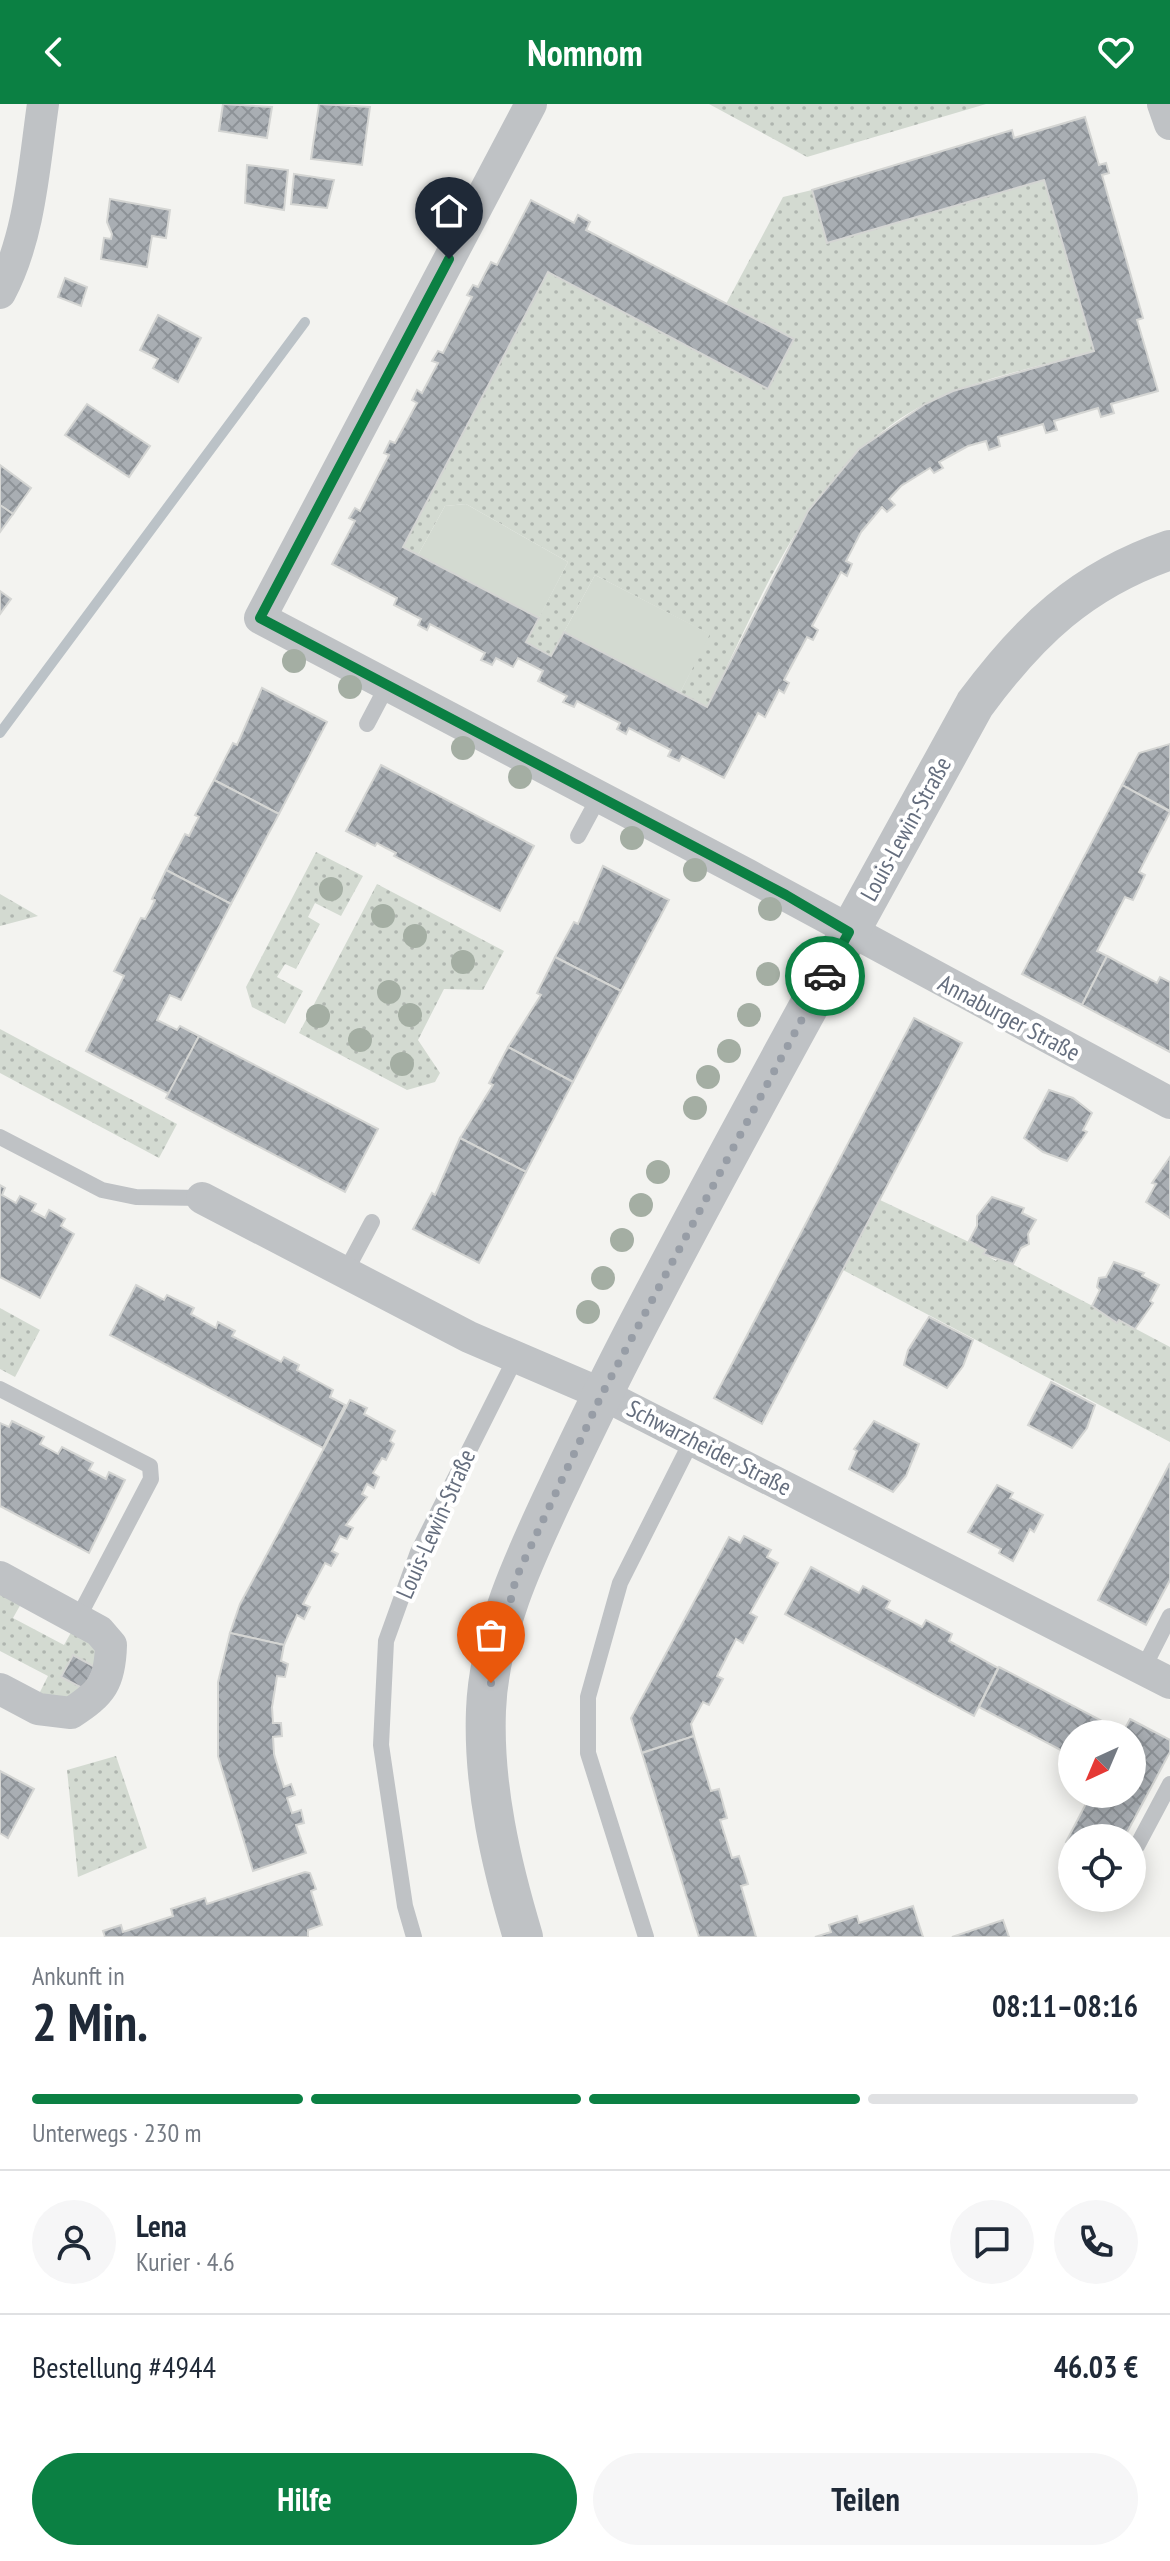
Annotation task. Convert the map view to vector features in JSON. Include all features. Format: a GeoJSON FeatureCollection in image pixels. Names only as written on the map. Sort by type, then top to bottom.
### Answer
{"type":"FeatureCollection","features":[{"type":"Feature","properties":{"kind":"street"},"geometry":{"type":"LineString","coordinates":[[0,293],[11,273],[31,191],[43,104]]}},
{"type":"Feature","properties":{"kind":"street"},"geometry":{"type":"LineString","coordinates":[[1163,104],[1170,124]]}},
{"type":"Feature","properties":{"kind":"street","name":"Annaburger Straße"},"geometry":{"type":"LineString","coordinates":[[526,108],[260,618],[786,895],[849,932],[1170,1103]]}},
{"type":"Feature","properties":{"kind":"street","name":"Louis-Lewin-Straße"},"geometry":{"type":"LineString","coordinates":[[523,1937],[491,1804],[486,1708],[500,1632],[516,1578],[602,1394],[849,932],[975,704],[1028,637],[1078,595],[1106,578],[1170,550]]}},
{"type":"Feature","properties":{"kind":"street","name":"Schwarzheider Straße"},"geometry":{"type":"LineString","coordinates":[[202,1198],[469,1337],[602,1394],[1156,1676]]}},
{"type":"Feature","properties":{"kind":"street"},"geometry":{"type":"LineString","coordinates":[[0,1577],[99,1631],[111,1645],[111,1672],[95,1698],[71,1713],[61,1715],[38,1709],[0,1689]]}},
{"type":"Feature","properties":{"kind":"lane"},"geometry":{"type":"LineString","coordinates":[[367,724],[387,686]]}},
{"type":"Feature","properties":{"kind":"lane"},"geometry":{"type":"LineString","coordinates":[[578,836],[599,797]]}},
{"type":"Feature","properties":{"kind":"lane"},"geometry":{"type":"LineString","coordinates":[[0,1137],[102,1190],[136,1197],[202,1198]]}},
{"type":"Feature","properties":{"kind":"lane"},"geometry":{"type":"LineString","coordinates":[[346,1271],[372,1222]]}},
{"type":"Feature","properties":{"kind":"lane","name":"Louis-Lewin-Straße"},"geometry":{"type":"LineString","coordinates":[[414,1937],[405,1906],[381,1745],[386,1641],[418,1552],[516,1357]]}},
{"type":"Feature","properties":{"kind":"lane"},"geometry":{"type":"LineString","coordinates":[[0,1389],[150,1466],[151,1479],[77,1620]]}},
{"type":"Feature","properties":{"kind":"lane"},"geometry":{"type":"LineString","coordinates":[[646,1937],[588,1753],[588,1697],[620,1583],[692,1440]]}},
{"type":"Feature","properties":{"kind":"lane"},"geometry":{"type":"LineString","coordinates":[[1156,1676],[1170,1616]]}},
{"type":"Feature","properties":{"kind":"lane"},"geometry":{"type":"LineString","coordinates":[[1146,1829],[1170,1784]]}},
{"type":"Feature","properties":{"kind":"shaded area"},"geometry":{"type":"Polygon","coordinates":[[[709,104],[986,104],[807,157],[709,104]]]}},
{"type":"Feature","properties":{"kind":"shaded area"},"geometry":{"type":"Polygon","coordinates":[[[1044,180],[1094,351],[947,394],[886,428],[851,460],[794,536],[707,707],[680,693],[709,634],[595,575],[551,656],[526,642],[568,562],[466,504],[445,506],[418,555],[403,547],[548,272],[768,389],[794,339],[726,304],[783,197],[812,190],[828,243],[1044,180]]]}},
{"type":"Feature","properties":{"kind":"shaded area"},"geometry":{"type":"Polygon","coordinates":[[[466,504],[568,562],[539,618],[418,555],[445,506],[466,504]]]}},
{"type":"Feature","properties":{"kind":"shaded area"},"geometry":{"type":"Polygon","coordinates":[[[595,575],[710,634],[680,693],[564,632],[595,575]]]}},
{"type":"Feature","properties":{"kind":"shaded area"},"geometry":{"type":"Polygon","coordinates":[[[316,852],[363,876],[341,916],[315,903],[308,917],[320,924],[296,969],[285,964],[277,977],[303,991],[285,1024],[252,1007],[246,987],[316,852]]]}},
{"type":"Feature","properties":{"kind":"shaded area"},"geometry":{"type":"Polygon","coordinates":[[[377,884],[504,951],[483,990],[444,989],[418,1040],[440,1073],[435,1082],[407,1090],[299,1033],[377,884]]]}},
{"type":"Feature","properties":{"kind":"shaded area"},"geometry":{"type":"Polygon","coordinates":[[[0,894],[38,916],[0,926],[0,894]]]}},
{"type":"Feature","properties":{"kind":"shaded area"},"geometry":{"type":"Polygon","coordinates":[[[0,1029],[177,1124],[159,1158],[0,1073],[0,1029]]]}},
{"type":"Feature","properties":{"kind":"shaded area"},"geometry":{"type":"Polygon","coordinates":[[[880,1200],[986,1250],[984,1254],[996,1261],[999,1257],[1106,1313],[1117,1323],[1119,1320],[1170,1347],[1170,1442],[843,1270],[880,1200]]]}},
{"type":"Feature","properties":{"kind":"shaded area"},"geometry":{"type":"Polygon","coordinates":[[[0,1308],[40,1330],[15,1377],[0,1369],[0,1308]]]}},
{"type":"Feature","properties":{"kind":"shaded area"},"geometry":{"type":"Polygon","coordinates":[[[0,1592],[22,1602],[13,1618],[64,1645],[73,1629],[94,1643],[101,1664],[82,1699],[39,1694],[48,1676],[0,1651],[0,1592]]]}},
{"type":"Feature","properties":{"kind":"shaded area"},"geometry":{"type":"Polygon","coordinates":[[[116,1756],[147,1848],[78,1877],[67,1770],[116,1756]]]}},
{"type":"Feature","properties":{"kind":"building"},"geometry":{"type":"Polygon","coordinates":[[[223,104],[272,107],[267,138],[219,131],[223,104]]]}},
{"type":"Feature","properties":{"kind":"building"},"geometry":{"type":"Polygon","coordinates":[[[319,104],[370,107],[362,165],[311,159],[319,104]]]}},
{"type":"Feature","properties":{"kind":"building"},"geometry":{"type":"Polygon","coordinates":[[[1085,117],[1099,165],[1106,163],[1109,173],[1102,175],[1143,318],[1137,320],[1158,391],[1111,404],[1114,413],[1101,417],[1098,408],[1054,421],[1057,430],[1046,433],[1043,424],[998,437],[1000,446],[989,450],[986,441],[968,446],[939,462],[943,468],[934,473],[930,468],[901,486],[889,499],[895,505],[887,512],[882,507],[861,532],[846,561],[852,564],[847,576],[841,572],[812,626],[818,630],[813,640],[807,637],[784,680],[789,683],[784,693],[779,690],[765,717],[758,713],[724,778],[682,756],[679,761],[668,756],[671,750],[629,728],[626,734],[617,729],[620,723],[577,701],[574,707],[563,702],[567,696],[538,681],[543,671],[518,658],[513,667],[496,658],[492,665],[481,660],[485,653],[430,624],[427,630],[418,625],[421,619],[394,605],[397,598],[332,564],[355,521],[349,518],[355,508],[360,511],[389,455],[384,453],[390,441],[395,443],[417,403],[412,400],[417,390],[422,393],[438,363],[432,361],[438,351],[443,353],[472,297],[467,295],[473,285],[478,287],[491,262],[497,265],[531,200],[574,223],[578,215],[590,222],[586,230],[794,339],[768,389],[548,272],[403,547],[539,618],[526,642],[551,656],[564,632],[707,707],[808,511],[859,449],[925,404],[953,391],[1094,351],[1044,180],[827,243],[812,190],[1012,130],[1014,138],[1085,117]]]}},
{"type":"Feature","properties":{"kind":"building"},"geometry":{"type":"Polygon","coordinates":[[[247,165],[288,170],[284,210],[245,203],[247,165]]]}},
{"type":"Feature","properties":{"kind":"building"},"geometry":{"type":"Polygon","coordinates":[[[294,174],[334,180],[327,208],[291,204],[294,174]]]}},
{"type":"Feature","properties":{"kind":"building"},"geometry":{"type":"Polygon","coordinates":[[[110,199],[170,210],[166,238],[152,236],[147,267],[101,259],[104,238],[111,239],[112,234],[107,222],[110,199]]]}},
{"type":"Feature","properties":{"kind":"building"},"geometry":{"type":"Polygon","coordinates":[[[65,278],[87,287],[81,306],[58,297],[65,278]]]}},
{"type":"Feature","properties":{"kind":"building"},"geometry":{"type":"Polygon","coordinates":[[[158,315],[201,338],[178,382],[153,368],[158,359],[140,350],[158,315]]]}},
{"type":"Feature","properties":{"kind":"building"},"geometry":{"type":"Polygon","coordinates":[[[87,404],[150,446],[129,477],[65,435],[87,404]]]}},
{"type":"Feature","properties":{"kind":"building"},"geometry":{"type":"Polygon","coordinates":[[[0,465],[31,488],[13,514],[0,505],[0,465]]]}},
{"type":"Feature","properties":{"kind":"building"},"geometry":{"type":"Polygon","coordinates":[[[0,505],[13,514],[0,532],[0,505]]]}},
{"type":"Feature","properties":{"kind":"building"},"geometry":{"type":"Polygon","coordinates":[[[0,591],[11,599],[0,614],[0,591]]]}},
{"type":"Feature","properties":{"kind":"building"},"geometry":{"type":"Polygon","coordinates":[[[262,688],[327,722],[279,814],[214,780],[233,743],[237,745],[262,688]]]}},
{"type":"Feature","properties":{"kind":"building"},"geometry":{"type":"Polygon","coordinates":[[[1170,744],[1170,811],[1122,785],[1139,753],[1170,744]]]}},
{"type":"Feature","properties":{"kind":"building"},"geometry":{"type":"Polygon","coordinates":[[[381,765],[534,846],[500,911],[394,856],[396,853],[377,843],[375,846],[346,831],[381,765]]]}},
{"type":"Feature","properties":{"kind":"building"},"geometry":{"type":"Polygon","coordinates":[[[214,780],[279,814],[231,904],[166,870],[185,834],[189,836],[199,817],[195,815],[214,780]]]}},
{"type":"Feature","properties":{"kind":"building"},"geometry":{"type":"Polygon","coordinates":[[[1122,785],[1170,812],[1139,872],[1145,875],[1133,900],[1125,897],[1097,951],[1107,956],[1082,1005],[1022,974],[1122,785]]]}},
{"type":"Feature","properties":{"kind":"building"},"geometry":{"type":"Polygon","coordinates":[[[603,866],[669,900],[621,991],[555,957],[574,922],[578,924],[603,866]]]}},
{"type":"Feature","properties":{"kind":"building"},"geometry":{"type":"Polygon","coordinates":[[[166,870],[231,904],[181,1000],[170,995],[157,1020],[177,1030],[180,1026],[199,1036],[169,1094],[86,1051],[124,976],[114,971],[141,918],[145,919],[150,910],[166,870]]]}},
{"type":"Feature","properties":{"kind":"building"},"geometry":{"type":"Polygon","coordinates":[[[1107,956],[1157,983],[1160,977],[1170,982],[1170,1052],[1082,1005],[1107,956]]]}},
{"type":"Feature","properties":{"kind":"building"},"geometry":{"type":"Polygon","coordinates":[[[555,957],[621,991],[573,1082],[508,1047],[541,995],[537,993],[555,957]]]}},
{"type":"Feature","properties":{"kind":"building"},"geometry":{"type":"Polygon","coordinates":[[[914,1018],[962,1043],[762,1424],[714,1398],[914,1018]]]}},
{"type":"Feature","properties":{"kind":"building"},"geometry":{"type":"Polygon","coordinates":[[[199,1036],[378,1129],[345,1192],[166,1098],[199,1036]]]}},
{"type":"Feature","properties":{"kind":"building"},"geometry":{"type":"Polygon","coordinates":[[[508,1047],[573,1082],[526,1172],[460,1138],[493,1085],[489,1083],[508,1047]]]}},
{"type":"Feature","properties":{"kind":"building"},"geometry":{"type":"Polygon","coordinates":[[[1049,1090],[1073,1098],[1092,1113],[1083,1130],[1087,1132],[1067,1161],[1043,1152],[1024,1138],[1049,1090]]]}},
{"type":"Feature","properties":{"kind":"building"},"geometry":{"type":"Polygon","coordinates":[[[460,1138],[526,1172],[479,1263],[413,1229],[432,1193],[435,1195],[460,1138]]]}},
{"type":"Feature","properties":{"kind":"building"},"geometry":{"type":"Polygon","coordinates":[[[1170,1157],[1170,1218],[1146,1202],[1156,1184],[1152,1183],[1170,1157]]]}},
{"type":"Feature","properties":{"kind":"building"},"geometry":{"type":"Polygon","coordinates":[[[0,1185],[5,1188],[2,1195],[16,1203],[20,1196],[36,1204],[32,1211],[45,1218],[49,1210],[65,1219],[61,1226],[74,1234],[40,1298],[0,1277],[0,1185]]]}},
{"type":"Feature","properties":{"kind":"building"},"geometry":{"type":"Polygon","coordinates":[[[992,1197],[1024,1208],[1022,1213],[1036,1220],[1028,1234],[1029,1244],[1021,1248],[1013,1264],[983,1254],[986,1250],[969,1241],[977,1226],[977,1216],[992,1197]]]}},
{"type":"Feature","properties":{"kind":"building"},"geometry":{"type":"Polygon","coordinates":[[[1114,1262],[1144,1273],[1142,1276],[1159,1285],[1150,1301],[1153,1303],[1135,1329],[1119,1320],[1117,1323],[1092,1306],[1100,1290],[1097,1287],[1099,1278],[1106,1277],[1114,1262]]]}},
{"type":"Feature","properties":{"kind":"building"},"geometry":{"type":"Polygon","coordinates":[[[136,1285],[164,1300],[167,1295],[194,1308],[191,1314],[216,1328],[218,1322],[235,1331],[232,1336],[281,1362],[284,1357],[299,1365],[297,1370],[333,1390],[330,1397],[345,1405],[323,1448],[110,1335],[136,1285]]]}},
{"type":"Feature","properties":{"kind":"building"},"geometry":{"type":"Polygon","coordinates":[[[929,1317],[973,1340],[963,1366],[947,1388],[904,1365],[908,1350],[929,1317]]]}},
{"type":"Feature","properties":{"kind":"building"},"geometry":{"type":"Polygon","coordinates":[[[1051,1382],[1095,1405],[1087,1428],[1072,1448],[1028,1425],[1051,1382]]]}},
{"type":"Feature","properties":{"kind":"building"},"geometry":{"type":"Polygon","coordinates":[[[350,1400],[367,1408],[364,1414],[395,1431],[390,1441],[394,1444],[386,1460],[382,1458],[373,1473],[379,1477],[374,1488],[367,1484],[362,1494],[367,1497],[346,1525],[353,1528],[347,1539],[340,1536],[332,1551],[338,1554],[331,1566],[325,1563],[303,1604],[310,1607],[304,1619],[297,1615],[284,1645],[230,1633],[240,1604],[350,1400]]]}},
{"type":"Feature","properties":{"kind":"building"},"geometry":{"type":"Polygon","coordinates":[[[12,1421],[44,1437],[40,1444],[58,1454],[62,1447],[93,1463],[89,1470],[106,1479],[109,1472],[125,1480],[89,1553],[0,1506],[0,1423],[9,1427],[12,1421]]]}},
{"type":"Feature","properties":{"kind":"building"},"geometry":{"type":"Polygon","coordinates":[[[874,1421],[919,1444],[906,1476],[893,1492],[849,1469],[857,1451],[854,1449],[874,1421]]]}},
{"type":"Feature","properties":{"kind":"building"},"geometry":{"type":"Polygon","coordinates":[[[1170,1463],[1170,1580],[1146,1625],[1098,1600],[1170,1463]]]}},
{"type":"Feature","properties":{"kind":"building"},"geometry":{"type":"Polygon","coordinates":[[[997,1485],[1013,1493],[1010,1498],[1043,1515],[1034,1532],[1030,1529],[1013,1561],[999,1553],[1001,1549],[968,1532],[997,1485]]]}},
{"type":"Feature","properties":{"kind":"building"},"geometry":{"type":"Polygon","coordinates":[[[744,1536],[771,1550],[767,1557],[778,1563],[750,1613],[757,1617],[743,1643],[736,1639],[717,1676],[723,1679],[709,1705],[703,1702],[691,1724],[694,1736],[642,1753],[631,1718],[729,1537],[740,1543],[744,1536]]]}},
{"type":"Feature","properties":{"kind":"building"},"geometry":{"type":"Polygon","coordinates":[[[811,1567],[859,1593],[863,1586],[890,1601],[886,1608],[922,1627],[926,1620],[952,1634],[949,1641],[998,1668],[974,1716],[785,1614],[811,1567]]]}},
{"type":"Feature","properties":{"kind":"building"},"geometry":{"type":"Polygon","coordinates":[[[230,1633],[284,1645],[281,1661],[288,1664],[285,1677],[277,1676],[272,1707],[273,1723],[281,1723],[282,1736],[273,1737],[274,1754],[284,1787],[291,1784],[295,1795],[287,1798],[292,1813],[301,1810],[304,1823],[296,1825],[306,1853],[253,1871],[218,1756],[218,1682],[230,1633]]]}},
{"type":"Feature","properties":{"kind":"building"},"geometry":{"type":"Polygon","coordinates":[[[73,1655],[95,1667],[84,1689],[61,1677],[73,1655]]]}},
{"type":"Feature","properties":{"kind":"building"},"geometry":{"type":"Polygon","coordinates":[[[999,1667],[1100,1720],[1058,1720],[1058,1749],[979,1707],[999,1667]]]}},
{"type":"Feature","properties":{"kind":"building"},"geometry":{"type":"Polygon","coordinates":[[[1146,1727],[1170,1740],[1170,1752],[1146,1797],[1146,1727]]]}},
{"type":"Feature","properties":{"kind":"building"},"geometry":{"type":"Polygon","coordinates":[[[694,1736],[711,1791],[719,1789],[727,1818],[720,1820],[732,1858],[739,1856],[748,1884],[741,1886],[756,1937],[699,1937],[642,1753],[694,1736]]]}},
{"type":"Feature","properties":{"kind":"building"},"geometry":{"type":"Polygon","coordinates":[[[0,1771],[34,1789],[8,1838],[0,1833],[0,1771]]]}},
{"type":"Feature","properties":{"kind":"building"},"geometry":{"type":"Polygon","coordinates":[[[1084,1808],[1140,1808],[1131,1824],[1075,1824],[1084,1808]]]}},
{"type":"Feature","properties":{"kind":"building"},"geometry":{"type":"Polygon","coordinates":[[[310,1873],[316,1889],[311,1891],[322,1925],[308,1930],[308,1937],[105,1937],[103,1931],[121,1925],[123,1932],[173,1916],[171,1909],[205,1898],[207,1904],[310,1873]]]}},
{"type":"Feature","properties":{"kind":"building"},"geometry":{"type":"Polygon","coordinates":[[[913,1906],[923,1937],[815,1937],[831,1932],[829,1925],[857,1916],[859,1923],[913,1906]]]}},
{"type":"Feature","properties":{"kind":"building"},"geometry":{"type":"Polygon","coordinates":[[[1003,1920],[1009,1937],[952,1937],[1003,1920]]]}},
{"type":"Feature","properties":{"kind":"waterway"},"geometry":{"type":"LineString","coordinates":[[0,733],[305,322]]}},
{"type":"Feature","properties":{"kind":"way so far"},"geometry":{"type":"LineString","coordinates":[[491,1683],[500,1632],[516,1578],[602,1394],[825,976]]}},
{"type":"Feature","properties":{"kind":"route"},"geometry":{"type":"LineString","coordinates":[[449,259],[260,618],[786,895],[849,932],[825,976]]}}]}
